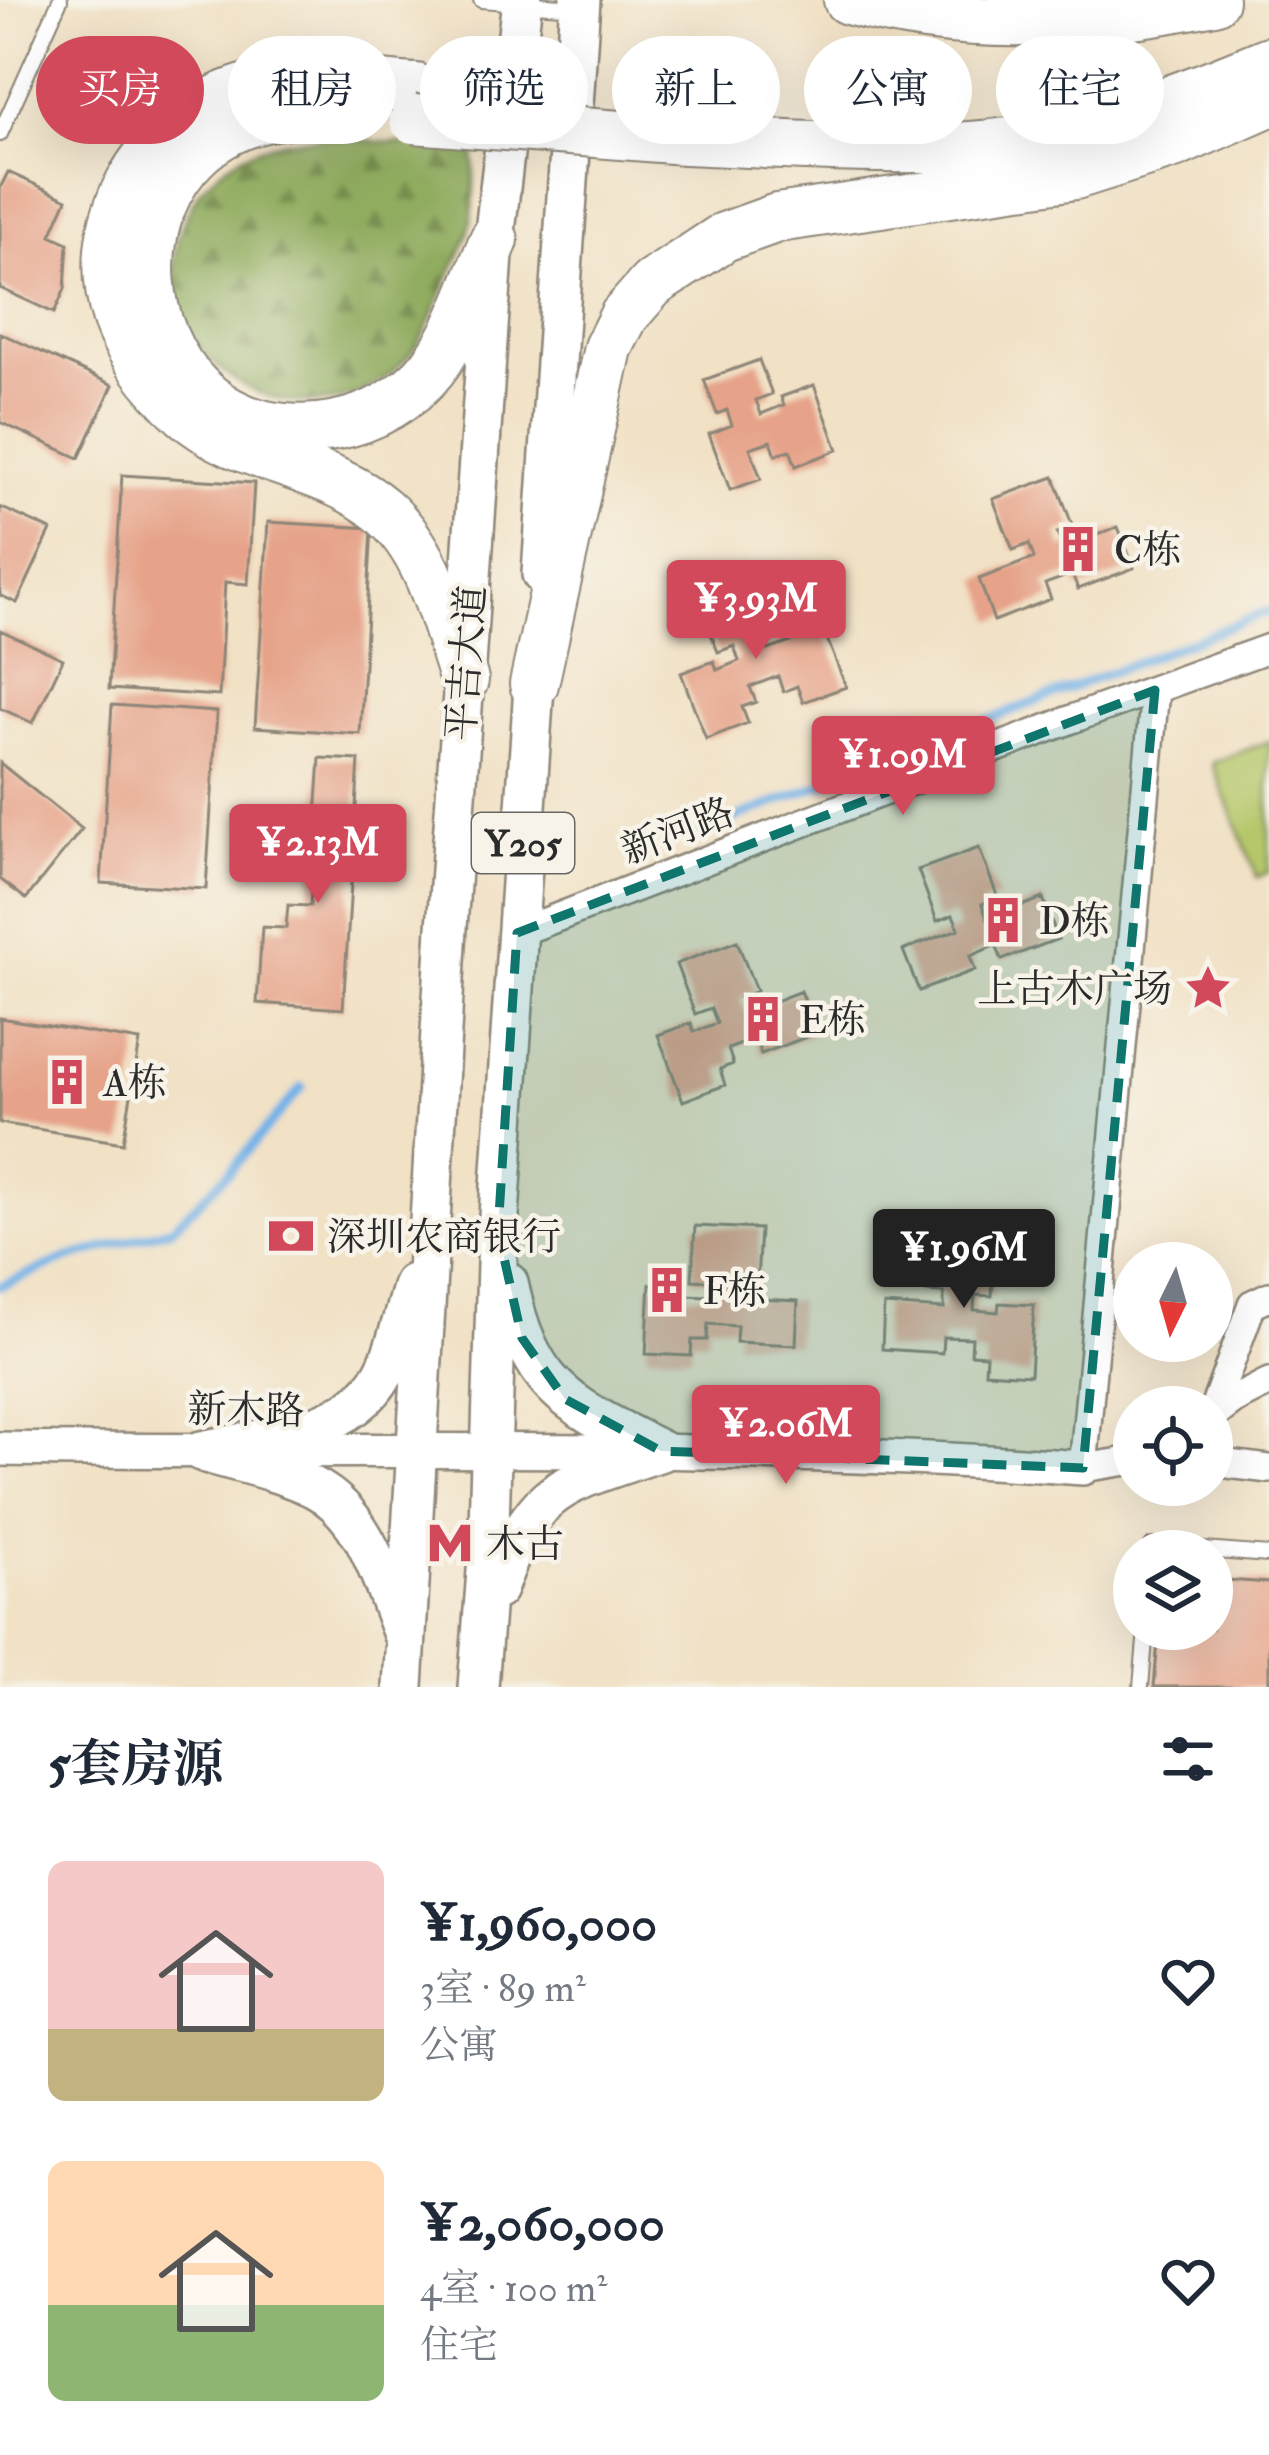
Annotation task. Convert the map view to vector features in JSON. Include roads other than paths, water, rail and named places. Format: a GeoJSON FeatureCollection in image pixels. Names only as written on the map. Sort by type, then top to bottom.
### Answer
{"type":"FeatureCollection","features":[{"type":"Feature","properties":{"kind":"highway"},"geometry":{"type":"LineString","coordinates":[[848,0],[930,17],[997,23],[1131,15],[1214,0]]}},
{"type":"Feature","properties":{"kind":"highway"},"geometry":{"type":"LineString","coordinates":[[780,122],[970,115],[1049,103],[1145,78],[1269,28]]}},
{"type":"Feature","properties":{"kind":"highway"},"geometry":{"type":"LineString","coordinates":[[780,136],[890,148],[974,146],[1055,133],[1154,107],[1269,62]]}},
{"type":"Feature","properties":{"kind":"highway"},"geometry":{"type":"LineString","coordinates":[[464,680],[422,554],[381,509],[341,484],[190,418],[135,356],[117,318],[110,279],[112,236],[122,198],[140,161],[166,132],[235,92],[271,83],[317,80],[415,103],[612,119]]}},
{"type":"Feature","properties":{"kind":"highway"},"geometry":{"type":"LineString","coordinates":[[534,684],[608,348],[624,316],[652,284],[724,237],[777,218],[1075,175],[1176,143],[1269,102]]}},
{"type":"Feature","properties":{"kind":"highway"},"geometry":{"type":"LineString","coordinates":[[415,103],[288,113],[240,127],[197,155],[175,181],[159,211],[150,244],[153,311],[165,343],[196,383],[238,413],[304,429],[354,421],[400,399],[426,376],[446,349],[494,240]]}},
{"type":"Feature","properties":{"kind":"main road","name":"平吉大道"},"geometry":{"type":"LineString","coordinates":[[403,1687],[494,240],[522,2]]}},
{"type":"Feature","properties":{"kind":"main road","name":"平吉大道"},"geometry":{"type":"LineString","coordinates":[[478,1687],[497,1231],[580,4]]}},
{"type":"Feature","properties":{"kind":"main road"},"geometry":{"type":"LineString","coordinates":[[201,1451],[316,1426],[367,1396],[389,1363],[431,1228]]}},
{"type":"Feature","properties":{"kind":"main road"},"geometry":{"type":"LineString","coordinates":[[497,1231],[522,1338],[548,1381],[585,1413],[661,1450]]}},
{"type":"Feature","properties":{"kind":"main road"},"geometry":{"type":"LineString","coordinates":[[482,1632],[515,1540],[536,1509],[566,1486],[661,1450]]}},
{"type":"Feature","properties":{"kind":"main road"},"geometry":{"type":"LineString","coordinates":[[201,1451],[315,1488],[345,1511],[367,1543],[406,1642]]}},
{"type":"Feature","properties":{"kind":"street","name":"新河路"},"geometry":{"type":"LineString","coordinates":[[517,933],[1269,648]]}},
{"type":"Feature","properties":{"kind":"street"},"geometry":{"type":"LineString","coordinates":[[1113,1463],[1083,1468],[1155,690]]}},
{"type":"Feature","properties":{"kind":"street"},"geometry":{"type":"LineString","coordinates":[[1222,1386],[1252,1304],[1269,1296]]}},
{"type":"Feature","properties":{"kind":"street"},"geometry":{"type":"LineString","coordinates":[[1233,1401],[1269,1382]]}},
{"type":"Feature","properties":{"kind":"street","name":"新木路"},"geometry":{"type":"LineString","coordinates":[[0,1449],[661,1450],[843,1454],[1083,1468]]}},
{"type":"Feature","properties":{"kind":"street"},"geometry":{"type":"LineString","coordinates":[[1233,1465],[1269,1469]]}},
{"type":"Feature","properties":{"kind":"lane"},"geometry":{"type":"LineString","coordinates":[[0,134],[61,0]]}},
{"type":"Feature","properties":{"kind":"lane"},"geometry":{"type":"LineString","coordinates":[[481,0],[580,4]]}},
{"type":"Feature","properties":{"kind":"lane"},"geometry":{"type":"LineString","coordinates":[[1233,1552],[1269,1555]]}},
{"type":"Feature","properties":{"kind":"lane"},"geometry":{"type":"LineString","coordinates":[[1141,1687],[1144,1650]]}},
{"type":"Feature","properties":{"kind":"waterway"},"geometry":{"type":"LineString","coordinates":[[695,834],[1269,611]]}},
{"type":"Feature","properties":{"kind":"waterway"},"geometry":{"type":"LineString","coordinates":[[0,1286],[66,1259],[172,1228],[231,1170],[302,1087]]}},
{"type":"Feature","properties":{"kind":"place","name":"C栋"},"geometry":{"type":"Point","coordinates":[1078,549]}},
{"type":"Feature","properties":{"kind":"place","name":"D栋"},"geometry":{"type":"Point","coordinates":[1003,920]}},
{"type":"Feature","properties":{"kind":"place","name":"上古木广场"},"geometry":{"type":"Point","coordinates":[1208,988]}},
{"type":"Feature","properties":{"kind":"place","name":"E栋"},"geometry":{"type":"Point","coordinates":[763,1019]}},
{"type":"Feature","properties":{"kind":"place","name":"A栋"},"geometry":{"type":"Point","coordinates":[67,1082]}},
{"type":"Feature","properties":{"kind":"place","name":"深圳农商银行"},"geometry":{"type":"Point","coordinates":[291,1236]}},
{"type":"Feature","properties":{"kind":"place","name":"F栋"},"geometry":{"type":"Point","coordinates":[667,1290]}},
{"type":"Feature","properties":{"kind":"place","name":"木古"},"geometry":{"type":"Point","coordinates":[450,1543]}}]}
